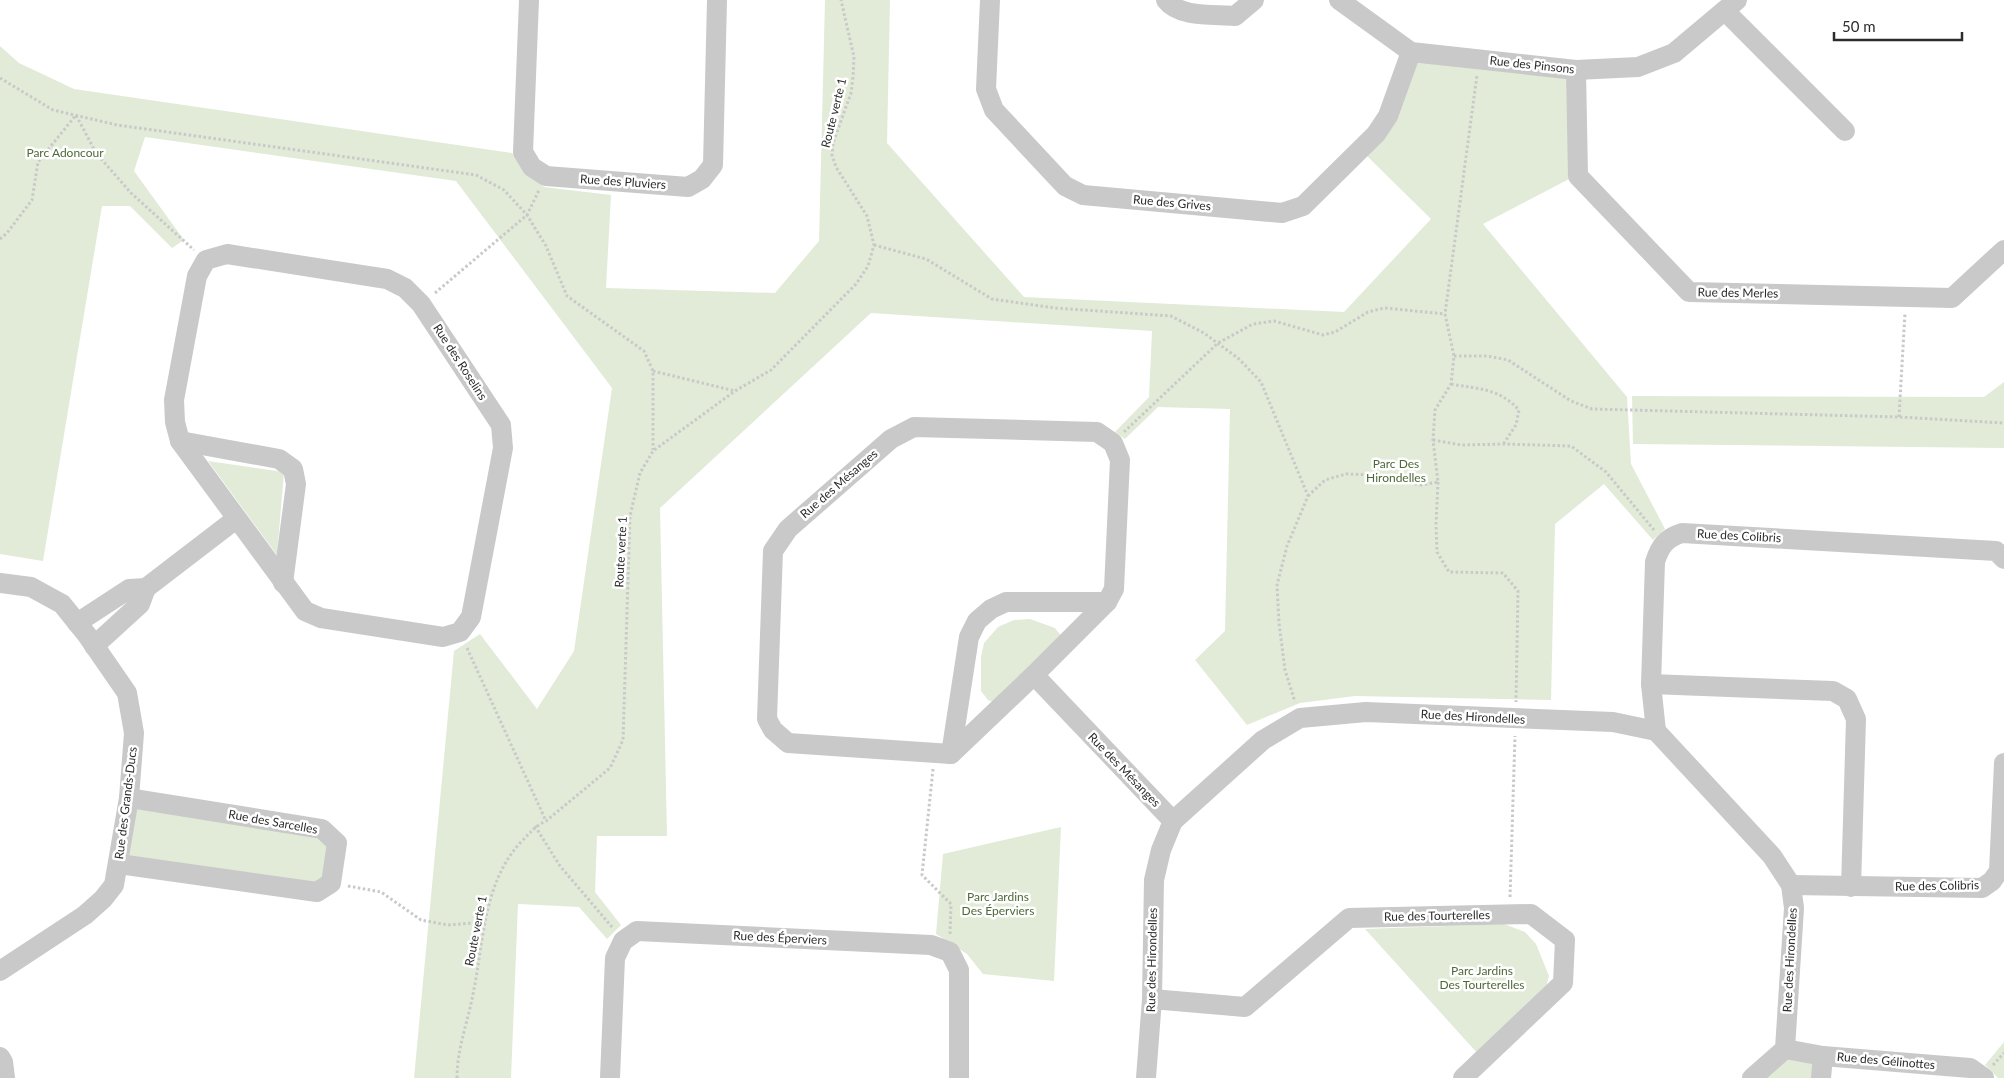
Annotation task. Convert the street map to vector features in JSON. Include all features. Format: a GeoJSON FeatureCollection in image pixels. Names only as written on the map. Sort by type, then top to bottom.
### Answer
{"type":"FeatureCollection","features":[{"type":"Feature","properties":{"kind":"street"},"geometry":{"type":"LineString","coordinates":[[529,0],[523,152],[532,167],[546,176]]}},
{"type":"Feature","properties":{"kind":"street","name":"Rue des Pluviers"},"geometry":{"type":"LineString","coordinates":[[546,176],[688,187],[702,179],[713,165],[718,0]]}},
{"type":"Feature","properties":{"kind":"street","name":"Rue des Grives"},"geometry":{"type":"LineString","coordinates":[[990,0],[986,89],[994,110],[1065,186],[1083,195],[1282,213],[1304,206],[1376,134],[1388,116],[1411,52]]}},
{"type":"Feature","properties":{"kind":"street"},"geometry":{"type":"LineString","coordinates":[[1166,0],[1172,8],[1186,12],[1235,16],[1254,0]]}},
{"type":"Feature","properties":{"kind":"street","name":"Rue des Pinsons"},"geometry":{"type":"LineString","coordinates":[[1338,0],[1411,52],[1576,70],[1638,67],[1674,53],[1731,5],[1845,131]]}},
{"type":"Feature","properties":{"kind":"street","name":"Rue des Merles"},"geometry":{"type":"LineString","coordinates":[[1576,70],[1578,176],[1689,292],[1952,298],[2004,250]]}},
{"type":"Feature","properties":{"kind":"street","name":"Rue des Roselins"},"geometry":{"type":"LineString","coordinates":[[206,260],[227,254],[387,279],[405,288],[421,304],[501,425],[503,448],[472,607],[470,617],[460,632]]}},
{"type":"Feature","properties":{"kind":"street"},"geometry":{"type":"LineString","coordinates":[[206,260],[197,276],[174,400],[175,422],[180,441],[305,611],[321,618],[443,637],[460,632]]}},
{"type":"Feature","properties":{"kind":"street","name":"Rue des Mésanges"},"geometry":{"type":"LineString","coordinates":[[943,753],[788,743],[773,730],[767,719],[773,551],[788,529],[891,438],[914,427],[1097,432],[1113,443]]}},
{"type":"Feature","properties":{"kind":"street"},"geometry":{"type":"LineString","coordinates":[[180,441],[279,459],[293,469],[296,484],[283,582]]}},
{"type":"Feature","properties":{"kind":"street"},"geometry":{"type":"LineString","coordinates":[[943,753],[1034,675],[1107,602],[1114,589],[1120,460],[1113,443]]}},
{"type":"Feature","properties":{"kind":"street"},"geometry":{"type":"LineString","coordinates":[[94,646],[140,604],[146,588],[236,519]]}},
{"type":"Feature","properties":{"kind":"street","name":"Rue des Colibris"},"geometry":{"type":"LineString","coordinates":[[1664,542],[1682,533],[1996,551],[2004,559]]}},
{"type":"Feature","properties":{"kind":"street"},"geometry":{"type":"LineString","coordinates":[[1656,731],[1651,684],[1655,562],[1658,551],[1664,542]]}},
{"type":"Feature","properties":{"kind":"street","name":"Rue des Grands-Ducs"},"geometry":{"type":"LineString","coordinates":[[0,583],[31,587],[62,604],[127,693],[134,733],[129,798],[114,885],[103,900],[84,915],[0,971]]}},
{"type":"Feature","properties":{"kind":"street"},"geometry":{"type":"LineString","coordinates":[[77,623],[129,589],[146,588]]}},
{"type":"Feature","properties":{"kind":"street"},"geometry":{"type":"LineString","coordinates":[[943,753],[969,637],[977,621],[990,609],[1006,602],[1107,602]]}},
{"type":"Feature","properties":{"kind":"street","name":"Rue des Mésanges"},"geometry":{"type":"LineString","coordinates":[[1034,675],[1173,821]]}},
{"type":"Feature","properties":{"kind":"street"},"geometry":{"type":"LineString","coordinates":[[1651,684],[1833,691],[1847,699],[1856,719],[1851,887]]}},
{"type":"Feature","properties":{"kind":"street","name":"Rue des Hirondelles"},"geometry":{"type":"LineString","coordinates":[[1146,1078],[1152,1000],[1154,880],[1161,850],[1173,821],[1263,740],[1300,718],[1366,712],[1613,722],[1656,731],[1772,856],[1791,885],[1794,908],[1785,1049]]}},
{"type":"Feature","properties":{"kind":"street","name":"Rue des Colibris"},"geometry":{"type":"LineString","coordinates":[[1791,885],[1982,888],[1992,881],[1999,871],[2004,763]]}},
{"type":"Feature","properties":{"kind":"street","name":"Rue des Sarcelles"},"geometry":{"type":"LineString","coordinates":[[129,798],[322,829],[336,843],[331,883]]}},
{"type":"Feature","properties":{"kind":"street"},"geometry":{"type":"LineString","coordinates":[[119,864],[317,892],[331,883]]}},
{"type":"Feature","properties":{"kind":"street","name":"Rue des Tourterelles"},"geometry":{"type":"LineString","coordinates":[[1152,1000],[1245,1007],[1349,918],[1531,914],[1566,940],[1563,983],[1463,1078]]}},
{"type":"Feature","properties":{"kind":"street","name":"Rue des Éperviers"},"geometry":{"type":"LineString","coordinates":[[623,941],[637,931],[931,945],[950,952]]}},
{"type":"Feature","properties":{"kind":"street"},"geometry":{"type":"LineString","coordinates":[[610,1078],[615,958],[623,941]]}},
{"type":"Feature","properties":{"kind":"street"},"geometry":{"type":"LineString","coordinates":[[950,952],[960,970],[959,1078]]}},
{"type":"Feature","properties":{"kind":"street"},"geometry":{"type":"LineString","coordinates":[[1752,1078],[1785,1049]]}},
{"type":"Feature","properties":{"kind":"street","name":"Rue des Gélinottes"},"geometry":{"type":"LineString","coordinates":[[1785,1049],[1823,1056],[1970,1068],[1984,1078]]}},
{"type":"Feature","properties":{"kind":"street"},"geometry":{"type":"LineString","coordinates":[[1820,1078],[1823,1056]]}},
{"type":"Feature","properties":{"kind":"street"},"geometry":{"type":"LineString","coordinates":[[0,1057],[3,1062],[5,1078]]}},
{"type":"Feature","properties":{"kind":"path","name":"Route verte 1"},"geometry":{"type":"LineString","coordinates":[[457,1078],[457,1061],[474,990],[485,922],[496,880],[510,854],[535,826],[546,821],[610,768],[623,740],[630,516],[640,473],[653,451],[734,391],[771,370],[836,306],[856,284],[868,266],[874,244],[867,216],[836,167],[832,155],[833,143],[851,93],[853,77],[854,57],[840,0]]}},
{"type":"Feature","properties":{"kind":"path"},"geometry":{"type":"LineString","coordinates":[[1480,60],[1445,314],[1454,356],[1451,384],[1435,410],[1433,440],[1438,482],[1437,552],[1449,572],[1503,573],[1518,591],[1510,914]]}},
{"type":"Feature","properties":{"kind":"path"},"geometry":{"type":"LineString","coordinates":[[0,78],[53,110],[117,125],[476,175],[504,190],[527,215],[546,246],[567,296],[644,351],[653,370],[653,451]]}},
{"type":"Feature","properties":{"kind":"path"},"geometry":{"type":"LineString","coordinates":[[0,238],[7,233],[32,200],[38,162],[76,115]]}},
{"type":"Feature","properties":{"kind":"path"},"geometry":{"type":"LineString","coordinates":[[76,115],[96,152],[131,193],[206,260]]}},
{"type":"Feature","properties":{"kind":"path"},"geometry":{"type":"LineString","coordinates":[[421,304],[527,215],[546,176]]}},
{"type":"Feature","properties":{"kind":"path"},"geometry":{"type":"LineString","coordinates":[[874,244],[926,259],[992,299],[1054,308],[1171,316],[1204,333],[1239,359],[1260,382],[1308,496]]}},
{"type":"Feature","properties":{"kind":"path"},"geometry":{"type":"LineString","coordinates":[[1899,417],[1906,296]]}},
{"type":"Feature","properties":{"kind":"path"},"geometry":{"type":"LineString","coordinates":[[1113,443],[1218,343],[1254,324],[1274,321],[1323,335],[1335,332],[1368,312],[1384,308],[1445,314]]}},
{"type":"Feature","properties":{"kind":"path"},"geometry":{"type":"LineString","coordinates":[[1454,356],[1488,356],[1508,360],[1571,400],[1592,409],[1899,417],[2004,423]]}},
{"type":"Feature","properties":{"kind":"path"},"geometry":{"type":"LineString","coordinates":[[653,370],[734,391]]}},
{"type":"Feature","properties":{"kind":"path"},"geometry":{"type":"LineString","coordinates":[[1451,384],[1493,391],[1511,402],[1519,410],[1516,425],[1504,444]]}},
{"type":"Feature","properties":{"kind":"path"},"geometry":{"type":"LineString","coordinates":[[1433,440],[1461,446],[1504,444],[1571,446],[1606,472],[1664,542]]}},
{"type":"Feature","properties":{"kind":"path"},"geometry":{"type":"LineString","coordinates":[[1300,718],[1285,670],[1279,623],[1277,585],[1287,546],[1308,496],[1325,480],[1346,474],[1374,475],[1421,485],[1438,482]]}},
{"type":"Feature","properties":{"kind":"path"},"geometry":{"type":"LineString","coordinates":[[460,632],[546,821]]}},
{"type":"Feature","properties":{"kind":"path"},"geometry":{"type":"LineString","coordinates":[[943,753],[922,875],[952,904],[950,952]]}},
{"type":"Feature","properties":{"kind":"path"},"geometry":{"type":"LineString","coordinates":[[535,826],[560,866],[623,941]]}},
{"type":"Feature","properties":{"kind":"path"},"geometry":{"type":"LineString","coordinates":[[331,883],[381,892],[421,920],[448,925],[485,922]]}},
{"type":"Feature","properties":{"kind":"green space"},"geometry":{"type":"Polygon","coordinates":[[[825,0],[890,0],[887,143],[1024,297],[1344,312],[1431,219],[1365,154],[1392,128],[1415,57],[1572,74],[1575,176],[1483,224],[1627,397],[1631,464],[1665,529],[1653,540],[1604,484],[1555,524],[1551,700],[1355,696],[1300,703],[1247,725],[1195,660],[1225,631],[1230,409],[1158,407],[1125,439],[1115,432],[1149,397],[1152,331],[871,313],[660,508],[667,836],[597,836],[595,892],[621,925],[607,939],[579,907],[518,904],[511,1078],[414,1078],[454,651],[480,634],[537,709],[574,651],[612,388],[456,181],[145,137],[134,171],[184,240],[172,248],[130,206],[102,206],[43,561],[0,554],[0,46],[19,63],[74,89],[512,153],[544,187],[611,195],[606,288],[775,293],[819,241],[825,0]]]}},
{"type":"Feature","properties":{"kind":"green space"},"geometry":{"type":"Polygon","coordinates":[[[2004,382],[2004,448],[1633,444],[1632,396],[1984,397],[2004,382]]]}},
{"type":"Feature","properties":{"kind":"green space"},"geometry":{"type":"Polygon","coordinates":[[[208,461],[284,472],[277,555],[208,461]]]}},
{"type":"Feature","properties":{"kind":"green space"},"geometry":{"type":"Polygon","coordinates":[[[1030,619],[1055,628],[1062,637],[999,704],[988,700],[981,691],[981,657],[984,643],[998,627],[1014,620],[1030,619]]]}},
{"type":"Feature","properties":{"kind":"green space"},"geometry":{"type":"Polygon","coordinates":[[[129,798],[322,829],[337,843],[317,892],[119,864],[129,798]]]}},
{"type":"Feature","properties":{"kind":"green space","name":"Parc Jardins Des Éperviers"},"geometry":{"type":"Polygon","coordinates":[[[1061,827],[1054,981],[983,974],[967,954],[936,934],[943,854],[1061,827]]]}},
{"type":"Feature","properties":{"kind":"green space","name":"Parc Jardins Des Tourterelles"},"geometry":{"type":"Polygon","coordinates":[[[1504,924],[1525,932],[1536,944],[1549,976],[1545,991],[1479,1055],[1365,929],[1504,924]]]}},
{"type":"Feature","properties":{"kind":"green space"},"geometry":{"type":"Polygon","coordinates":[[[2004,1042],[2004,1078],[1998,1078],[1985,1065],[2004,1042]]]}},
{"type":"Feature","properties":{"kind":"green space"},"geometry":{"type":"Polygon","coordinates":[[[1785,1049],[1823,1056],[1821,1078],[1752,1078],[1785,1049]]]}},
{"type":"Feature","properties":{"kind":"park label","name":"Parc Adoncour"},"geometry":{"type":"Point","coordinates":[65,153]}},
{"type":"Feature","properties":{"kind":"park label","name":"Parc Des Hirondelles"},"geometry":{"type":"Point","coordinates":[1396,471]}}]}
